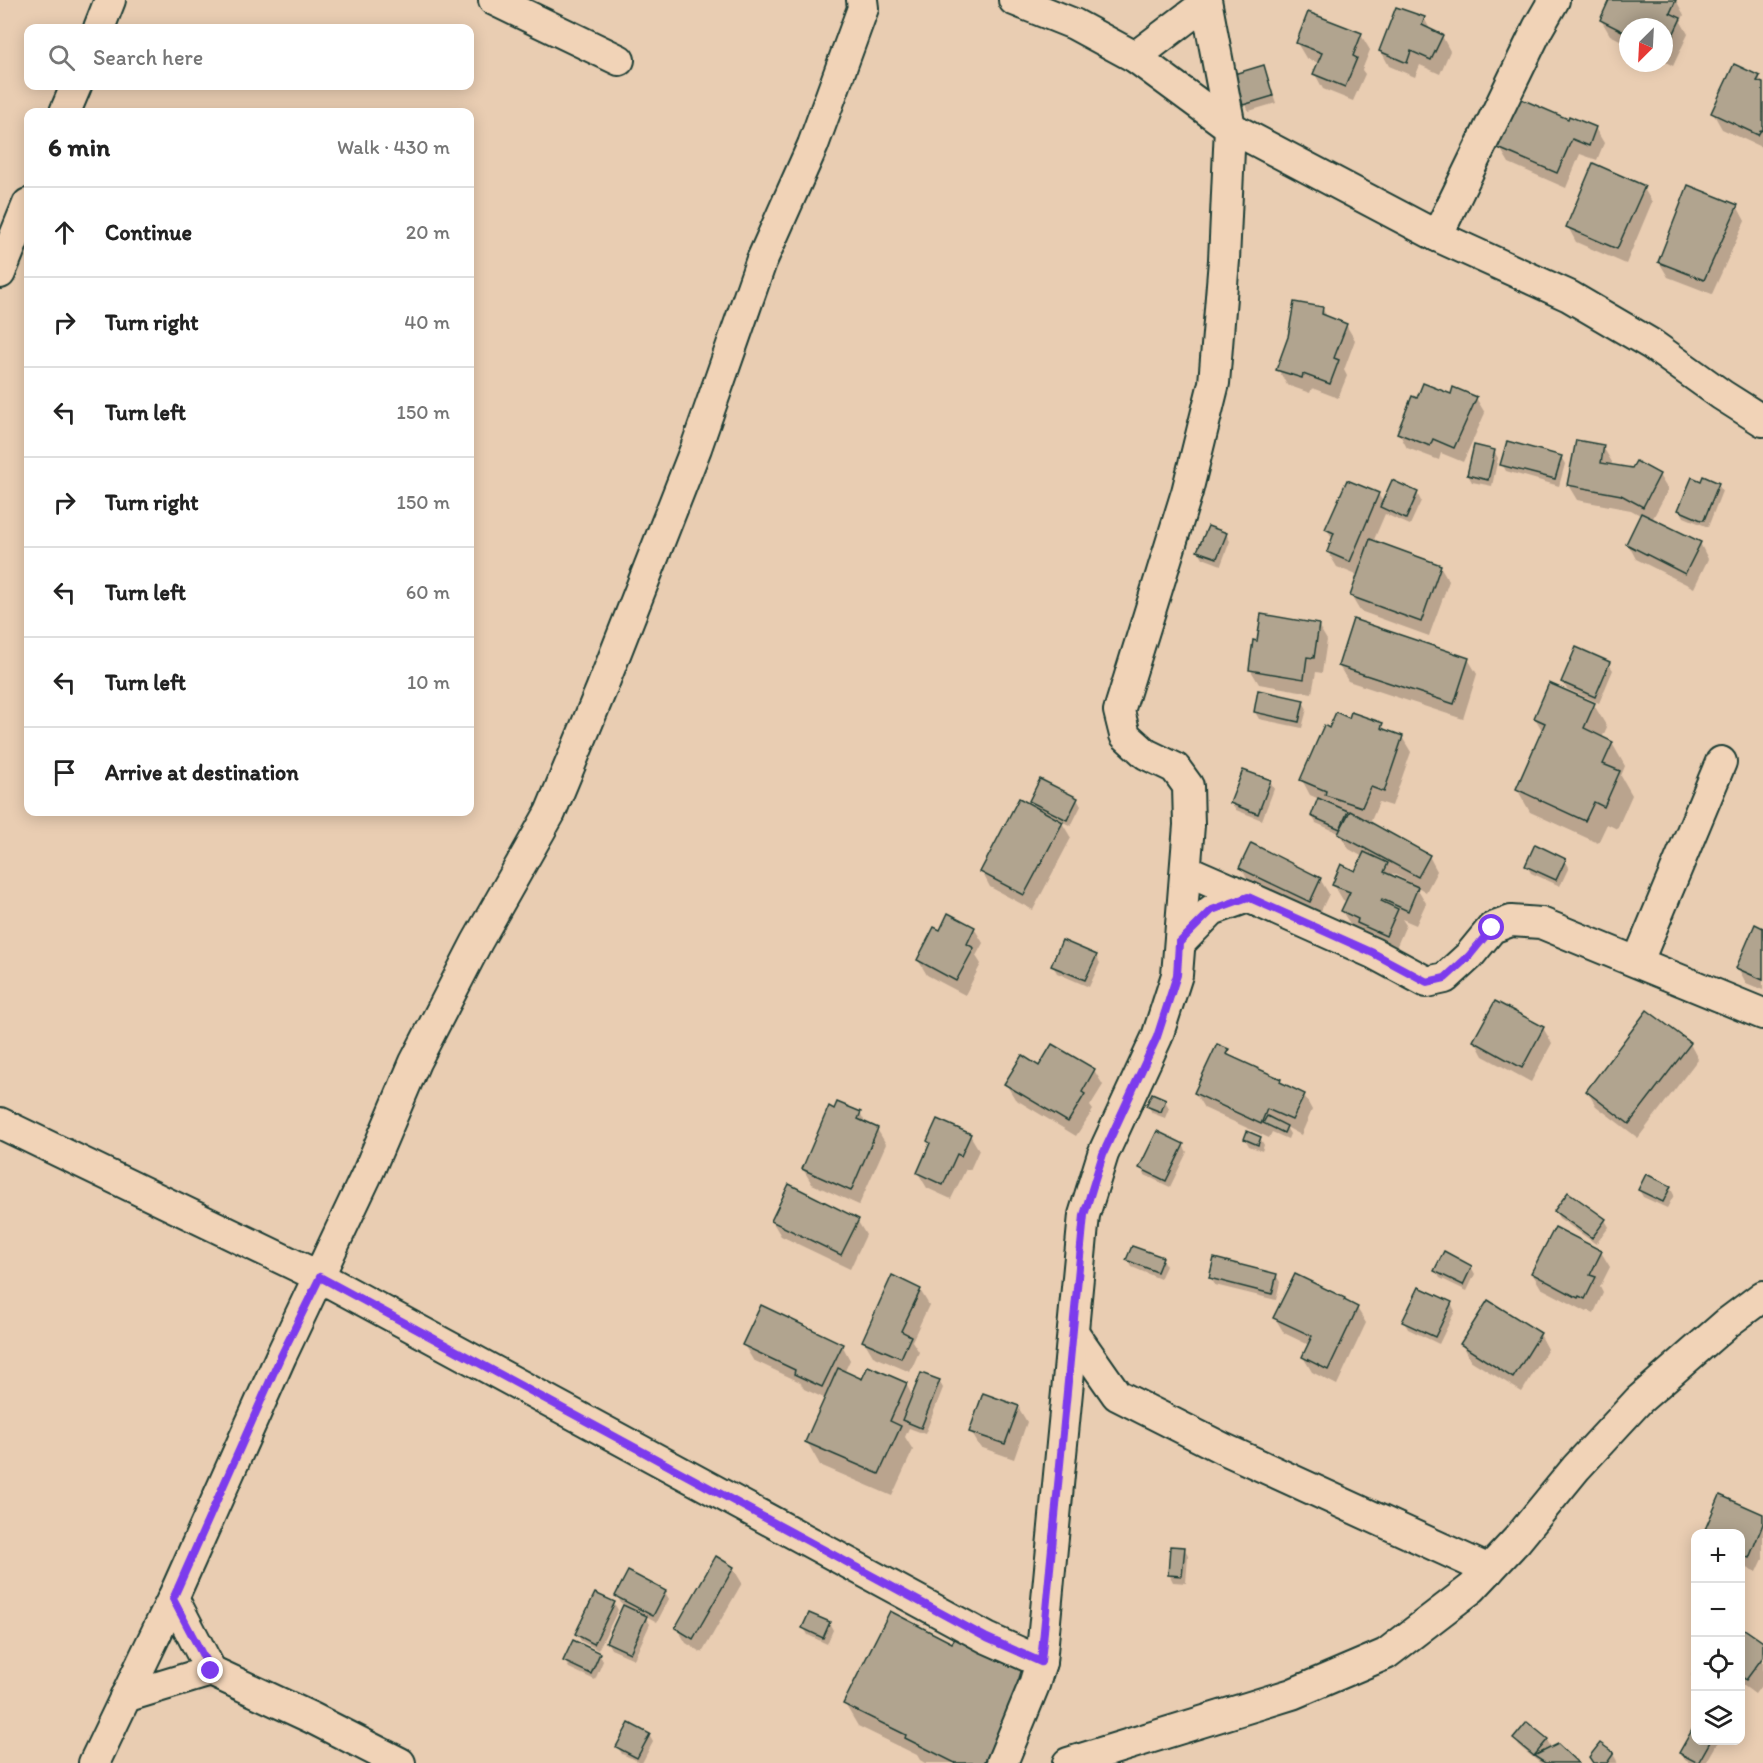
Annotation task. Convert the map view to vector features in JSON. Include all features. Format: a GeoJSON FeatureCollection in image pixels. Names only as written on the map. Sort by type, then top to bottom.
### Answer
{"type":"FeatureCollection","features":[{"type":"Feature","properties":{"kind":"street"},"geometry":{"type":"LineString","coordinates":[[101,24],[110,0]]}},
{"type":"Feature","properties":{"kind":"street"},"geometry":{"type":"LineString","coordinates":[[494,0],[619,60]]}},
{"type":"Feature","properties":{"kind":"street"},"geometry":{"type":"LineString","coordinates":[[1014,0],[1074,24],[1135,57],[1230,127],[1437,236],[1569,296],[1651,344],[1722,395],[1763,421]]}},
{"type":"Feature","properties":{"kind":"street"},"geometry":{"type":"LineString","coordinates":[[1437,236],[1538,28],[1554,0]]}},
{"type":"Feature","properties":{"kind":"street"},"geometry":{"type":"LineString","coordinates":[[1002,1763],[1041,1662],[1084,1215],[1103,1154],[1157,1037],[1177,975],[1186,870],[1189,825],[1188,786],[1175,768],[1146,754],[1125,735],[1119,711],[1187,492],[1214,383],[1224,260],[1230,127],[1206,2],[1135,57]]}},
{"type":"Feature","properties":{"kind":"street"},"geometry":{"type":"LineString","coordinates":[[94,1763],[173,1599],[281,1356],[369,1170],[415,1062],[477,942],[550,813],[696,448],[761,262],[813,145],[866,3]]}},
{"type":"Feature","properties":{"kind":"street"},"geometry":{"type":"LineString","coordinates":[[67,108],[74,90]]}},
{"type":"Feature","properties":{"kind":"street"},"geometry":{"type":"LineString","coordinates":[[0,273],[24,216]]}},
{"type":"Feature","properties":{"kind":"street"},"geometry":{"type":"LineString","coordinates":[[1638,962],[1721,762]]}},
{"type":"Feature","properties":{"kind":"street"},"geometry":{"type":"LineString","coordinates":[[1186,870],[1373,953],[1427,982],[1445,978],[1469,956],[1492,928],[1512,921],[1541,923],[1763,1014]]}},
{"type":"Feature","properties":{"kind":"street"},"geometry":{"type":"LineString","coordinates":[[1179,943],[1212,910],[1248,897]]}},
{"type":"Feature","properties":{"kind":"street"},"geometry":{"type":"LineString","coordinates":[[0,1123],[320,1277],[987,1638],[1041,1662]]}},
{"type":"Feature","properties":{"kind":"street"},"geometry":{"type":"LineString","coordinates":[[1068,1763],[1292,1694],[1386,1654],[1472,1588],[1517,1540],[1576,1468],[1639,1400],[1727,1323],[1763,1296]]}},
{"type":"Feature","properties":{"kind":"street"},"geometry":{"type":"LineString","coordinates":[[1073,1332],[1117,1395],[1222,1448],[1489,1570]]}},
{"type":"Feature","properties":{"kind":"street"},"geometry":{"type":"LineString","coordinates":[[173,1599],[211,1671],[312,1718],[400,1763]]}},
{"type":"Feature","properties":{"kind":"street"},"geometry":{"type":"LineString","coordinates":[[125,1697],[211,1671]]}},
{"type":"Feature","properties":{"kind":"building"},"geometry":{"type":"Polygon","coordinates":[[[1609,0],[1676,0],[1670,13],[1681,18],[1673,35],[1673,18],[1619,18],[1619,30],[1600,20],[1609,0]]]}},
{"type":"Feature","properties":{"kind":"building"},"geometry":{"type":"Polygon","coordinates":[[[1396,7],[1425,17],[1422,25],[1443,35],[1431,60],[1411,51],[1407,63],[1379,51],[1396,7]]]}},
{"type":"Feature","properties":{"kind":"building"},"geometry":{"type":"Polygon","coordinates":[[[1308,12],[1362,33],[1353,56],[1357,58],[1345,87],[1313,74],[1322,53],[1296,43],[1308,12]]]}},
{"type":"Feature","properties":{"kind":"building"},"geometry":{"type":"Polygon","coordinates":[[[1734,64],[1760,76],[1757,81],[1763,83],[1763,131],[1761,130],[1758,135],[1711,113],[1734,64]]]}},
{"type":"Feature","properties":{"kind":"building"},"geometry":{"type":"Polygon","coordinates":[[[1264,65],[1273,96],[1243,105],[1234,74],[1264,65]]]}},
{"type":"Feature","properties":{"kind":"building"},"geometry":{"type":"Polygon","coordinates":[[[1519,98],[1568,119],[1569,116],[1596,127],[1589,146],[1572,139],[1557,173],[1498,148],[1519,98]]]}},
{"type":"Feature","properties":{"kind":"building"},"geometry":{"type":"Polygon","coordinates":[[[1593,163],[1645,186],[1617,249],[1566,227],[1593,163]]]}},
{"type":"Feature","properties":{"kind":"building"},"geometry":{"type":"Polygon","coordinates":[[[1688,185],[1738,205],[1704,280],[1658,262],[1688,185]]]}},
{"type":"Feature","properties":{"kind":"building"},"geometry":{"type":"Polygon","coordinates":[[[1294,302],[1323,307],[1322,314],[1347,324],[1334,358],[1339,360],[1330,384],[1303,374],[1302,378],[1276,370],[1288,337],[1294,302]]]}},
{"type":"Feature","properties":{"kind":"building"},"geometry":{"type":"Polygon","coordinates":[[[1423,383],[1451,394],[1453,387],[1477,397],[1454,448],[1433,439],[1430,446],[1397,433],[1412,396],[1417,398],[1423,383]]]}},
{"type":"Feature","properties":{"kind":"building"},"geometry":{"type":"Polygon","coordinates":[[[1576,440],[1604,445],[1601,463],[1632,468],[1636,461],[1660,474],[1643,507],[1621,495],[1567,485],[1576,440]]]}},
{"type":"Feature","properties":{"kind":"building"},"geometry":{"type":"Polygon","coordinates":[[[1507,441],[1562,456],[1555,479],[1500,465],[1507,441]]]}},
{"type":"Feature","properties":{"kind":"building"},"geometry":{"type":"Polygon","coordinates":[[[1474,445],[1495,450],[1488,480],[1467,475],[1474,445]]]}},
{"type":"Feature","properties":{"kind":"building"},"geometry":{"type":"Polygon","coordinates":[[[1703,476],[1719,483],[1704,520],[1701,520],[1678,510],[1692,477],[1701,481],[1703,476]]]}},
{"type":"Feature","properties":{"kind":"building"},"geometry":{"type":"Polygon","coordinates":[[[1347,480],[1379,493],[1350,562],[1327,552],[1334,533],[1325,529],[1347,480]]]}},
{"type":"Feature","properties":{"kind":"building"},"geometry":{"type":"Polygon","coordinates":[[[1392,480],[1418,492],[1406,519],[1380,507],[1392,480]]]}},
{"type":"Feature","properties":{"kind":"building"},"geometry":{"type":"Polygon","coordinates":[[[1641,513],[1701,542],[1685,574],[1626,544],[1641,513]]]}},
{"type":"Feature","properties":{"kind":"building"},"geometry":{"type":"Polygon","coordinates":[[[1208,526],[1227,533],[1217,558],[1197,551],[1208,526]]]}},
{"type":"Feature","properties":{"kind":"building"},"geometry":{"type":"Polygon","coordinates":[[[1370,539],[1441,565],[1421,622],[1350,596],[1370,539]]]}},
{"type":"Feature","properties":{"kind":"building"},"geometry":{"type":"Polygon","coordinates":[[[1261,614],[1319,624],[1314,658],[1307,657],[1304,679],[1249,670],[1253,640],[1257,641],[1261,614]]]}},
{"type":"Feature","properties":{"kind":"building"},"geometry":{"type":"Polygon","coordinates":[[[1353,619],[1469,658],[1454,704],[1338,666],[1353,619]]]}},
{"type":"Feature","properties":{"kind":"building"},"geometry":{"type":"Polygon","coordinates":[[[1576,647],[1610,662],[1595,697],[1561,682],[1576,647]]]}},
{"type":"Feature","properties":{"kind":"building"},"geometry":{"type":"Polygon","coordinates":[[[1549,683],[1595,703],[1584,728],[1613,742],[1603,764],[1620,771],[1604,807],[1594,802],[1585,821],[1516,789],[1545,723],[1534,718],[1549,683]]]}},
{"type":"Feature","properties":{"kind":"building"},"geometry":{"type":"Polygon","coordinates":[[[1258,690],[1304,700],[1299,722],[1254,712],[1258,690]]]}},
{"type":"Feature","properties":{"kind":"building"},"geometry":{"type":"Polygon","coordinates":[[[1336,712],[1349,718],[1351,712],[1383,723],[1381,728],[1403,736],[1384,792],[1371,787],[1362,807],[1325,795],[1326,791],[1300,780],[1324,725],[1329,728],[1336,712]]]}},
{"type":"Feature","properties":{"kind":"building"},"geometry":{"type":"Polygon","coordinates":[[[1243,770],[1271,780],[1258,814],[1230,803],[1243,770]]]}},
{"type":"Feature","properties":{"kind":"building"},"geometry":{"type":"Polygon","coordinates":[[[1040,779],[1078,798],[1067,820],[1029,801],[1040,779]]]}},
{"type":"Feature","properties":{"kind":"building"},"geometry":{"type":"Polygon","coordinates":[[[1019,798],[1063,822],[1024,895],[980,872],[1019,798]]]}},
{"type":"Feature","properties":{"kind":"building"},"geometry":{"type":"Polygon","coordinates":[[[1318,798],[1348,811],[1340,829],[1311,816],[1318,798]]]}},
{"type":"Feature","properties":{"kind":"building"},"geometry":{"type":"Polygon","coordinates":[[[1350,811],[1430,855],[1418,877],[1338,834],[1350,811]]]}},
{"type":"Feature","properties":{"kind":"building"},"geometry":{"type":"Polygon","coordinates":[[[1251,843],[1321,878],[1310,902],[1239,868],[1251,843]]]}},
{"type":"Feature","properties":{"kind":"building"},"geometry":{"type":"Polygon","coordinates":[[[1535,844],[1566,859],[1556,880],[1525,866],[1535,844]]]}},
{"type":"Feature","properties":{"kind":"building"},"geometry":{"type":"Polygon","coordinates":[[[1364,852],[1388,863],[1384,872],[1418,887],[1408,911],[1382,899],[1381,901],[1398,909],[1386,936],[1357,923],[1358,919],[1341,911],[1350,892],[1332,885],[1341,864],[1355,871],[1364,852]]]}},
{"type":"Feature","properties":{"kind":"building"},"geometry":{"type":"Polygon","coordinates":[[[948,913],[975,927],[967,944],[974,948],[956,981],[917,960],[934,927],[940,930],[948,913]]]}},
{"type":"Feature","properties":{"kind":"building"},"geometry":{"type":"Polygon","coordinates":[[[1755,924],[1763,928],[1763,980],[1736,968],[1755,924]]]}},
{"type":"Feature","properties":{"kind":"building"},"geometry":{"type":"Polygon","coordinates":[[[1062,940],[1097,955],[1085,980],[1051,966],[1062,940]]]}},
{"type":"Feature","properties":{"kind":"building"},"geometry":{"type":"Polygon","coordinates":[[[1495,1001],[1544,1027],[1522,1068],[1473,1041],[1495,1001]]]}},
{"type":"Feature","properties":{"kind":"building"},"geometry":{"type":"Polygon","coordinates":[[[1647,1010],[1691,1043],[1629,1124],[1586,1091],[1647,1010]]]}},
{"type":"Feature","properties":{"kind":"building"},"geometry":{"type":"Polygon","coordinates":[[[1052,1044],[1095,1069],[1082,1092],[1085,1094],[1068,1122],[1004,1084],[1022,1055],[1039,1066],[1052,1044]]]}},
{"type":"Feature","properties":{"kind":"building"},"geometry":{"type":"Polygon","coordinates":[[[1217,1044],[1229,1049],[1226,1054],[1281,1079],[1280,1082],[1305,1094],[1292,1120],[1267,1109],[1261,1124],[1194,1093],[1217,1044]]]}},
{"type":"Feature","properties":{"kind":"building"},"geometry":{"type":"Polygon","coordinates":[[[1152,1093],[1166,1099],[1161,1112],[1146,1106],[1152,1093]]]}},
{"type":"Feature","properties":{"kind":"building"},"geometry":{"type":"Polygon","coordinates":[[[837,1102],[861,1112],[858,1119],[878,1128],[851,1191],[802,1169],[829,1106],[834,1109],[837,1102]]]}},
{"type":"Feature","properties":{"kind":"building"},"geometry":{"type":"Polygon","coordinates":[[[1267,1116],[1287,1126],[1284,1133],[1263,1123],[1267,1116]]]}},
{"type":"Feature","properties":{"kind":"building"},"geometry":{"type":"Polygon","coordinates":[[[937,1119],[971,1134],[961,1156],[957,1154],[943,1185],[917,1173],[937,1119]]]}},
{"type":"Feature","properties":{"kind":"building"},"geometry":{"type":"Polygon","coordinates":[[[1157,1131],[1184,1144],[1166,1181],[1139,1168],[1157,1131]]]}},
{"type":"Feature","properties":{"kind":"building"},"geometry":{"type":"Polygon","coordinates":[[[1247,1131],[1261,1137],[1258,1145],[1244,1139],[1247,1131]]]}},
{"type":"Feature","properties":{"kind":"building"},"geometry":{"type":"Polygon","coordinates":[[[1646,1174],[1671,1186],[1663,1202],[1638,1190],[1646,1174]]]}},
{"type":"Feature","properties":{"kind":"building"},"geometry":{"type":"Polygon","coordinates":[[[789,1184],[859,1219],[841,1255],[771,1221],[789,1184]]]}},
{"type":"Feature","properties":{"kind":"building"},"geometry":{"type":"Polygon","coordinates":[[[1568,1192],[1606,1219],[1592,1238],[1554,1211],[1568,1192]]]}},
{"type":"Feature","properties":{"kind":"building"},"geometry":{"type":"Polygon","coordinates":[[[1555,1227],[1602,1251],[1590,1275],[1596,1277],[1585,1299],[1579,1296],[1578,1298],[1531,1273],[1555,1227]]]}},
{"type":"Feature","properties":{"kind":"building"},"geometry":{"type":"Polygon","coordinates":[[[1132,1246],[1163,1257],[1157,1272],[1126,1260],[1132,1246]]]}},
{"type":"Feature","properties":{"kind":"building"},"geometry":{"type":"Polygon","coordinates":[[[1444,1251],[1472,1266],[1463,1285],[1434,1271],[1444,1251]]]}},
{"type":"Feature","properties":{"kind":"building"},"geometry":{"type":"Polygon","coordinates":[[[1214,1258],[1277,1274],[1272,1294],[1209,1278],[1214,1258]]]}},
{"type":"Feature","properties":{"kind":"building"},"geometry":{"type":"Polygon","coordinates":[[[1295,1274],[1345,1298],[1344,1300],[1358,1307],[1328,1370],[1302,1357],[1312,1336],[1273,1318],[1295,1274]]]}},
{"type":"Feature","properties":{"kind":"building"},"geometry":{"type":"Polygon","coordinates":[[[892,1275],[921,1289],[901,1331],[911,1336],[901,1358],[862,1341],[892,1275]]]}},
{"type":"Feature","properties":{"kind":"building"},"geometry":{"type":"Polygon","coordinates":[[[1419,1287],[1452,1302],[1435,1337],[1402,1322],[1419,1287]]]}},
{"type":"Feature","properties":{"kind":"building"},"geometry":{"type":"Polygon","coordinates":[[[1488,1300],[1541,1333],[1513,1378],[1460,1344],[1488,1300]]]}},
{"type":"Feature","properties":{"kind":"building"},"geometry":{"type":"Polygon","coordinates":[[[761,1305],[843,1344],[822,1387],[794,1374],[795,1370],[742,1345],[761,1305]]]}},
{"type":"Feature","properties":{"kind":"building"},"geometry":{"type":"Polygon","coordinates":[[[868,1366],[907,1383],[890,1421],[901,1426],[879,1474],[805,1442],[838,1368],[862,1379],[868,1366]]]}},
{"type":"Feature","properties":{"kind":"building"},"geometry":{"type":"Polygon","coordinates":[[[921,1373],[940,1380],[921,1428],[902,1420],[921,1373]]]}},
{"type":"Feature","properties":{"kind":"building"},"geometry":{"type":"Polygon","coordinates":[[[983,1393],[1019,1406],[1005,1444],[969,1432],[983,1393]]]}},
{"type":"Feature","properties":{"kind":"building"},"geometry":{"type":"Polygon","coordinates":[[[1720,1495],[1763,1514],[1763,1524],[1749,1558],[1745,1556],[1745,1529],[1705,1529],[1720,1495]]]}},
{"type":"Feature","properties":{"kind":"building"},"geometry":{"type":"Polygon","coordinates":[[[1170,1546],[1185,1547],[1182,1576],[1168,1575],[1170,1546]]]}},
{"type":"Feature","properties":{"kind":"building"},"geometry":{"type":"Polygon","coordinates":[[[716,1556],[734,1567],[693,1639],[675,1628],[716,1556]]]}},
{"type":"Feature","properties":{"kind":"building"},"geometry":{"type":"Polygon","coordinates":[[[628,1571],[666,1591],[653,1616],[615,1596],[628,1571]]]}},
{"type":"Feature","properties":{"kind":"building"},"geometry":{"type":"Polygon","coordinates":[[[595,1593],[615,1602],[594,1644],[575,1634],[595,1593]]]}},
{"type":"Feature","properties":{"kind":"building"},"geometry":{"type":"Polygon","coordinates":[[[623,1605],[647,1616],[630,1653],[606,1642],[623,1605]]]}},
{"type":"Feature","properties":{"kind":"building"},"geometry":{"type":"Polygon","coordinates":[[[890,1611],[952,1643],[956,1637],[1029,1673],[984,1763],[955,1763],[905,1738],[906,1735],[843,1704],[890,1611]]]}},
{"type":"Feature","properties":{"kind":"building"},"geometry":{"type":"Polygon","coordinates":[[[809,1613],[830,1622],[823,1638],[802,1628],[809,1613]]]}},
{"type":"Feature","properties":{"kind":"building"},"geometry":{"type":"Polygon","coordinates":[[[1745,1629],[1763,1642],[1763,1657],[1746,1680],[1745,1629]]]}},
{"type":"Feature","properties":{"kind":"building"},"geometry":{"type":"Polygon","coordinates":[[[573,1640],[600,1653],[591,1674],[563,1661],[573,1640]]]}},
{"type":"Feature","properties":{"kind":"building"},"geometry":{"type":"Polygon","coordinates":[[[1527,1722],[1548,1739],[1534,1756],[1513,1739],[1527,1722]]]}},
{"type":"Feature","properties":{"kind":"building"},"geometry":{"type":"Polygon","coordinates":[[[629,1723],[650,1734],[637,1758],[616,1747],[629,1723]]]}},
{"type":"Feature","properties":{"kind":"building"},"geometry":{"type":"Polygon","coordinates":[[[1691,1732],[1691,1745],[1708,1745],[1698,1763],[1679,1753],[1691,1732]]]}},
{"type":"Feature","properties":{"kind":"building"},"geometry":{"type":"Polygon","coordinates":[[[1600,1743],[1614,1753],[1607,1763],[1593,1763],[1589,1757],[1600,1743]]]}},
{"type":"Feature","properties":{"kind":"building"},"geometry":{"type":"Polygon","coordinates":[[[1558,1744],[1578,1763],[1545,1763],[1534,1756],[1558,1744]]]}},
{"type":"Feature","properties":{"kind":"route"},"geometry":{"type":"LineString","coordinates":[[211,1671],[173,1599],[281,1356],[320,1277],[987,1638],[1041,1662],[1084,1215],[1103,1154],[1157,1037],[1177,975],[1179,943],[1212,910],[1248,897],[1373,953],[1427,982],[1445,978],[1469,956],[1492,928]]}}]}
